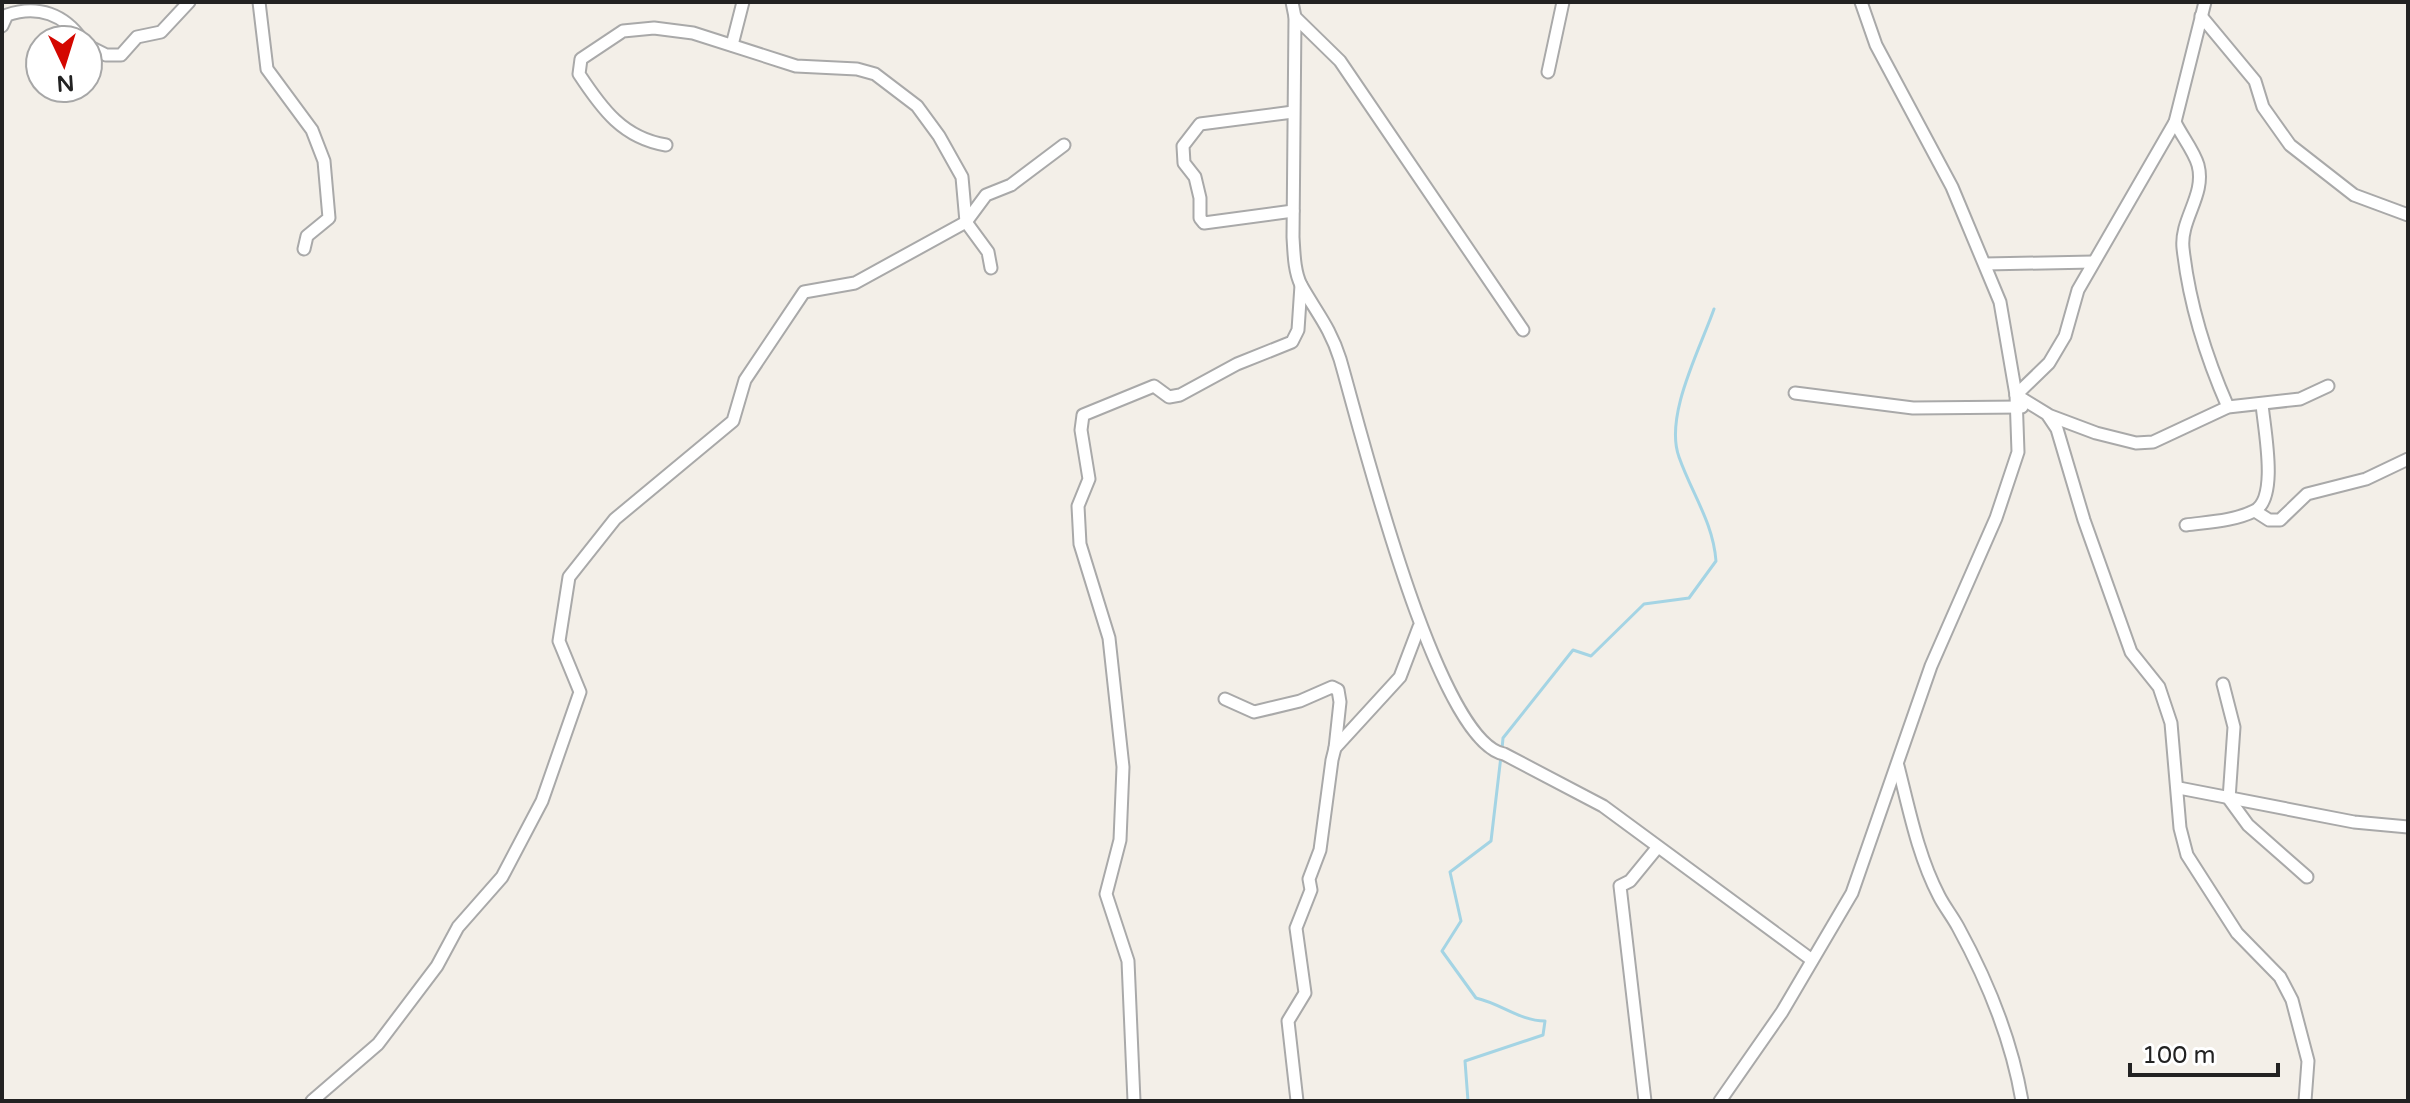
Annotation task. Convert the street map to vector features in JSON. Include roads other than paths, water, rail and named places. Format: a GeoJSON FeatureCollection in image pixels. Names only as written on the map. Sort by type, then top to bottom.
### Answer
{"type":"FeatureCollection","features":[{"type":"Feature","properties":{"kind":"street"},"geometry":{"type":"LineString","coordinates":[[104,54],[121,55],[137,37],[161,32],[189,2]]}},
{"type":"Feature","properties":{"kind":"street"},"geometry":{"type":"LineString","coordinates":[[259,2],[267,69],[312,130],[324,161],[329,218],[307,236],[304,249]]}},
{"type":"Feature","properties":{"kind":"street"},"geometry":{"type":"LineString","coordinates":[[732,45],[743,2]]}},
{"type":"Feature","properties":{"kind":"street"},"geometry":{"type":"LineString","coordinates":[[1292,2],[1295,17],[1293,211],[1297,272],[1301,284],[1325,318],[1340,359],[1353,413],[1419,627],[1464,717],[1499,753],[1603,806],[1812,960]]}},
{"type":"Feature","properties":{"kind":"street"},"geometry":{"type":"LineString","coordinates":[[1548,72],[1563,2]]}},
{"type":"Feature","properties":{"kind":"street"},"geometry":{"type":"LineString","coordinates":[[1720,1101],[1852,893],[1931,666],[1996,518],[2018,452],[2008,335],[1985,264],[1952,187],[1876,45],[1861,2]]}},
{"type":"Feature","properties":{"kind":"street"},"geometry":{"type":"LineString","coordinates":[[2016,401],[2049,363],[2065,336],[2078,290],[2175,122],[2205,2]]}},
{"type":"Feature","properties":{"kind":"street"},"geometry":{"type":"LineString","coordinates":[[2,26],[7,15],[43,12],[63,17],[69,24]]}},
{"type":"Feature","properties":{"kind":"street"},"geometry":{"type":"LineString","coordinates":[[2201,16],[2255,81],[2263,107],[2290,145],[2354,195],[2408,215]]}},
{"type":"Feature","properties":{"kind":"street"},"geometry":{"type":"LineString","coordinates":[[1295,17],[1340,61],[1523,330]]}},
{"type":"Feature","properties":{"kind":"street"},"geometry":{"type":"LineString","coordinates":[[666,145],[641,141],[627,132],[579,74],[581,59],[609,38],[631,30],[677,30],[796,66],[857,69],[875,74],[917,106],[962,177],[966,222],[988,252],[991,268]]}},
{"type":"Feature","properties":{"kind":"street"},"geometry":{"type":"LineString","coordinates":[[1293,112],[1200,124],[1183,146],[1184,163],[1195,177],[1204,223],[1293,211]]}},
{"type":"Feature","properties":{"kind":"street"},"geometry":{"type":"LineString","coordinates":[[2175,122],[2199,169],[2199,190],[2187,221],[2183,245],[2201,336],[2228,407]]}},
{"type":"Feature","properties":{"kind":"street"},"geometry":{"type":"LineString","coordinates":[[312,1101],[378,1044],[395,1022],[437,966],[458,927],[502,877],[542,801],[580,692],[559,641],[569,577],[615,519],[733,421],[745,380],[804,292],[855,283],[966,222],[986,195],[1011,185],[1064,145]]}},
{"type":"Feature","properties":{"kind":"street"},"geometry":{"type":"LineString","coordinates":[[1985,264],[2093,262]]}},
{"type":"Feature","properties":{"kind":"street"},"geometry":{"type":"LineString","coordinates":[[1134,1101],[1128,961],[1106,894],[1120,840],[1123,767],[1109,638],[1080,544],[1078,506],[1089,479],[1081,430],[1083,415],[1154,386],[1169,397],[1180,395],[1227,369],[1292,342],[1298,330],[1301,284]]}},
{"type":"Feature","properties":{"kind":"street"},"geometry":{"type":"LineString","coordinates":[[1795,393],[1913,408],[2016,401],[2096,433],[2136,443],[2167,438],[2228,407],[2300,399],[2328,386]]}},
{"type":"Feature","properties":{"kind":"street"},"geometry":{"type":"LineString","coordinates":[[2186,525],[2255,511],[2268,495],[2262,404]]}},
{"type":"Feature","properties":{"kind":"street"},"geometry":{"type":"LineString","coordinates":[[2047,414],[2057,429],[2084,520],[2131,652],[2159,687],[2171,723],[2179,788],[2180,828],[2197,876],[2237,933],[2280,977],[2292,1000],[2308,1061],[2305,1101]]}},
{"type":"Feature","properties":{"kind":"street"},"geometry":{"type":"LineString","coordinates":[[2255,511],[2269,520],[2280,520],[2318,489],[2366,479],[2408,459]]}},
{"type":"Feature","properties":{"kind":"street"},"geometry":{"type":"LineString","coordinates":[[1335,748],[1400,677],[1419,627]]}},
{"type":"Feature","properties":{"kind":"street"},"geometry":{"type":"LineString","coordinates":[[2223,684],[2234,727],[2229,799],[2248,825],[2307,877]]}},
{"type":"Feature","properties":{"kind":"street"},"geometry":{"type":"LineString","coordinates":[[1225,699],[1254,712],[1300,701],[1332,687],[1338,690],[1340,702],[1335,748],[1320,850],[1309,879],[1311,890],[1296,928],[1305,993],[1288,1021],[1297,1101]]}},
{"type":"Feature","properties":{"kind":"street"},"geometry":{"type":"LineString","coordinates":[[1897,764],[1914,830],[1938,894],[1959,928],[1994,1008],[2017,1072],[2022,1101]]}},
{"type":"Feature","properties":{"kind":"street"},"geometry":{"type":"LineString","coordinates":[[2179,788],[2354,822],[2408,827]]}},
{"type":"Feature","properties":{"kind":"street"},"geometry":{"type":"LineString","coordinates":[[1645,1101],[1620,886],[1630,881],[1657,848]]}},
{"type":"Feature","properties":{"kind":"waterway"},"geometry":{"type":"LineString","coordinates":[[1502,749],[1503,738],[1573,650],[1591,656],[1644,604],[1689,598],[1716,561],[1711,534],[1679,457],[1676,441],[1680,403],[1714,309]]}},
{"type":"Feature","properties":{"kind":"waterway"},"geometry":{"type":"LineString","coordinates":[[1468,1101],[1465,1061],[1543,1035],[1545,1021],[1527,1018],[1476,998],[1442,951],[1461,921],[1450,872],[1491,841],[1501,756]]}}]}
